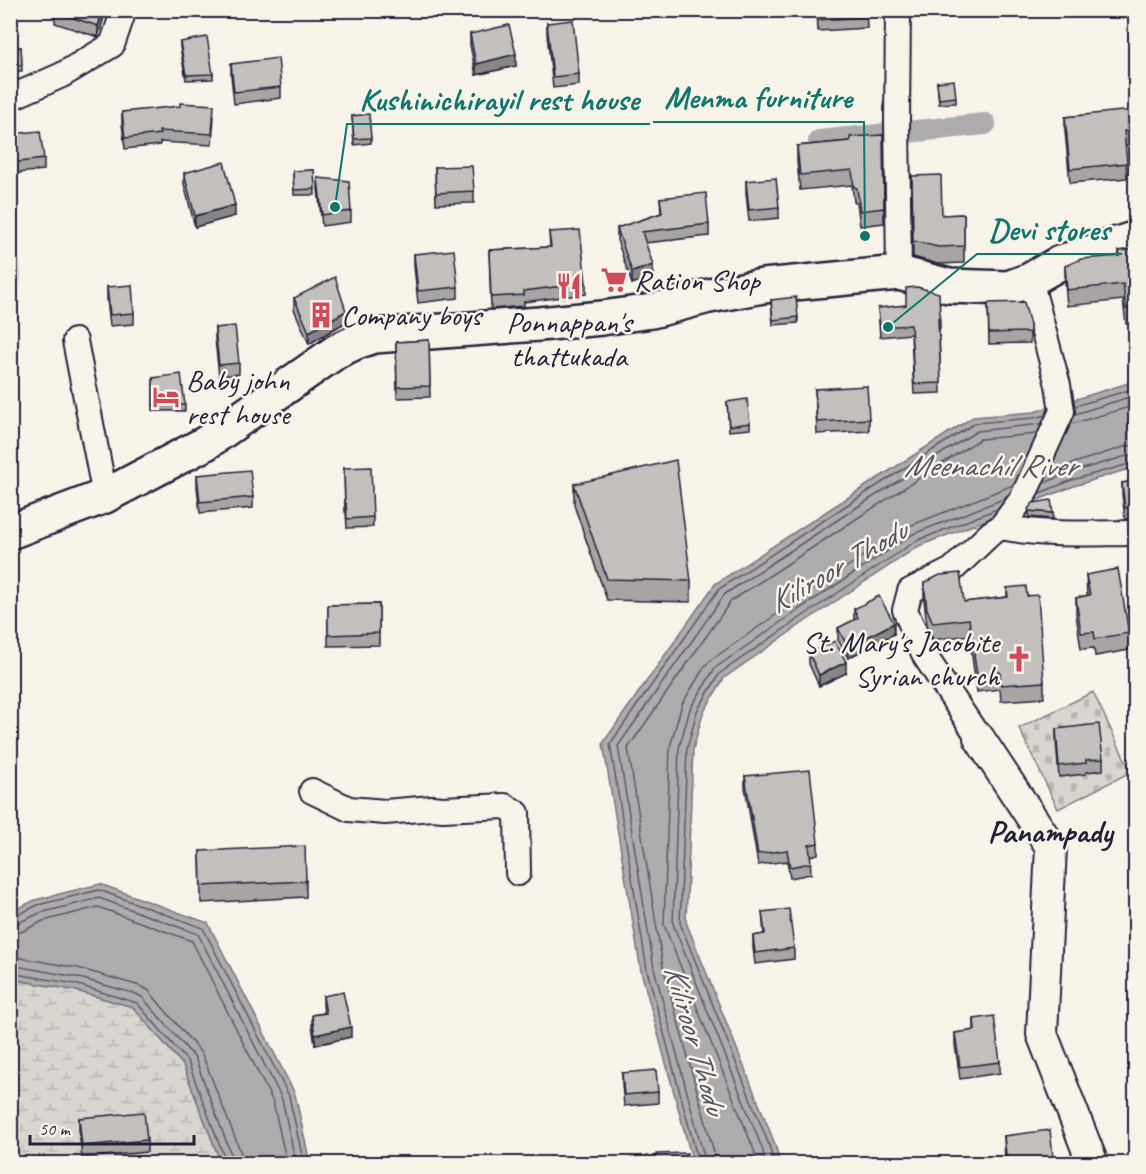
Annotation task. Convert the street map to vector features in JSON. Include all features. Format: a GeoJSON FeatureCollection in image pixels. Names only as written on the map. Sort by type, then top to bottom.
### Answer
{"type":"FeatureCollection","features":[{"type":"Feature","properties":{"kind":"main road"},"geometry":{"type":"LineString","coordinates":[[10,532],[105,496],[206,442],[337,351],[375,336],[602,318],[652,311],[709,296],[763,286],[899,273],[949,286],[1008,288],[1030,280],[1061,262],[1136,238]]}},
{"type":"Feature","properties":{"kind":"street"},"geometry":{"type":"LineString","coordinates":[[10,98],[62,75],[112,45],[124,10]]}},
{"type":"Feature","properties":{"kind":"street"},"geometry":{"type":"LineString","coordinates":[[898,10],[899,273]]}},
{"type":"Feature","properties":{"kind":"street"},"geometry":{"type":"LineString","coordinates":[[1030,280],[1058,385],[1062,411],[1022,499],[1004,522],[951,570],[910,591],[905,610],[925,656],[1052,847],[1042,1034],[1093,1164]]}},
{"type":"Feature","properties":{"kind":"street"},"geometry":{"type":"LineString","coordinates":[[75,341],[105,496]]}},
{"type":"Feature","properties":{"kind":"street"},"geometry":{"type":"LineString","coordinates":[[1004,522],[1020,531],[1136,533]]}},
{"type":"Feature","properties":{"kind":"street"},"geometry":{"type":"LineString","coordinates":[[312,791],[349,809],[385,812],[505,806],[517,813],[518,873]]}},
{"type":"Feature","properties":{"kind":"green space"},"geometry":{"type":"Polygon","coordinates":[[[1093,692],[1131,772],[1058,809],[1019,728],[1093,692]]]}},
{"type":"Feature","properties":{"kind":"green space"},"geometry":{"type":"Polygon","coordinates":[[[10,979],[73,990],[133,1007],[183,1065],[221,1163],[11,1163],[10,979]]]}},
{"type":"Feature","properties":{"kind":"water","name":"Meenachil River"},"geometry":{"type":"Polygon","coordinates":[[[1135,381],[1135,467],[1074,486],[919,546],[724,678],[703,713],[693,749],[686,922],[775,1144],[780,1163],[693,1163],[641,971],[603,743],[715,584],[973,417],[1034,412],[1135,381]]]}},
{"type":"Feature","properties":{"kind":"water"},"geometry":{"type":"Polygon","coordinates":[[[100,884],[208,923],[295,1094],[310,1163],[221,1163],[183,1065],[133,1007],[73,990],[11,979],[11,912],[35,900],[100,884]]]}},
{"type":"Feature","properties":{"kind":"building"},"geometry":{"type":"Polygon","coordinates":[[[55,10],[103,10],[98,26],[55,12],[55,10]]]}},
{"type":"Feature","properties":{"kind":"building"},"geometry":{"type":"Polygon","coordinates":[[[818,10],[866,10],[867,17],[818,20],[818,10]]]}},
{"type":"Feature","properties":{"kind":"building"},"geometry":{"type":"Polygon","coordinates":[[[573,20],[579,74],[553,77],[547,23],[573,20]]]}},
{"type":"Feature","properties":{"kind":"building"},"geometry":{"type":"Polygon","coordinates":[[[509,25],[516,54],[476,64],[470,34],[509,25]]]}},
{"type":"Feature","properties":{"kind":"building"},"geometry":{"type":"Polygon","coordinates":[[[207,37],[213,74],[186,75],[180,42],[207,37]]]}},
{"type":"Feature","properties":{"kind":"building"},"geometry":{"type":"Polygon","coordinates":[[[21,47],[22,65],[10,66],[10,48],[21,47]]]}},
{"type":"Feature","properties":{"kind":"building"},"geometry":{"type":"Polygon","coordinates":[[[278,58],[281,87],[234,92],[231,64],[278,58]]]}},
{"type":"Feature","properties":{"kind":"building"},"geometry":{"type":"Polygon","coordinates":[[[954,80],[956,97],[939,99],[937,82],[954,80]]]}},
{"type":"Feature","properties":{"kind":"building"},"geometry":{"type":"Polygon","coordinates":[[[180,103],[214,105],[212,134],[159,131],[160,134],[125,138],[122,112],[180,106],[180,103]]]}},
{"type":"Feature","properties":{"kind":"building"},"geometry":{"type":"Polygon","coordinates":[[[1136,111],[1136,131],[1124,131],[1127,163],[1070,169],[1065,117],[1136,111]]]}},
{"type":"Feature","properties":{"kind":"building"},"geometry":{"type":"Polygon","coordinates":[[[369,114],[371,138],[354,139],[352,116],[369,114]]]}},
{"type":"Feature","properties":{"kind":"building"},"geometry":{"type":"Polygon","coordinates":[[[40,131],[44,159],[10,163],[10,134],[40,131]]]}},
{"type":"Feature","properties":{"kind":"building"},"geometry":{"type":"Polygon","coordinates":[[[883,135],[884,208],[860,211],[852,170],[800,175],[797,146],[850,141],[850,137],[883,135]]]}},
{"type":"Feature","properties":{"kind":"building"},"geometry":{"type":"Polygon","coordinates":[[[224,162],[235,205],[195,216],[184,173],[224,162]]]}},
{"type":"Feature","properties":{"kind":"building"},"geometry":{"type":"Polygon","coordinates":[[[472,166],[474,191],[436,193],[435,167],[472,166]]]}},
{"type":"Feature","properties":{"kind":"building"},"geometry":{"type":"Polygon","coordinates":[[[314,170],[315,189],[294,190],[293,171],[314,170]]]}},
{"type":"Feature","properties":{"kind":"building"},"geometry":{"type":"Polygon","coordinates":[[[941,175],[942,215],[964,214],[964,246],[938,247],[913,241],[912,176],[941,175]]]}},
{"type":"Feature","properties":{"kind":"building"},"geometry":{"type":"Polygon","coordinates":[[[318,178],[349,181],[351,211],[322,215],[318,178]]]}},
{"type":"Feature","properties":{"kind":"building"},"geometry":{"type":"Polygon","coordinates":[[[776,178],[779,207],[749,210],[746,181],[776,178]]]}},
{"type":"Feature","properties":{"kind":"building"},"geometry":{"type":"Polygon","coordinates":[[[706,193],[709,224],[642,232],[653,265],[632,272],[617,228],[662,213],[660,198],[706,193]]]}},
{"type":"Feature","properties":{"kind":"building"},"geometry":{"type":"Polygon","coordinates":[[[580,230],[586,283],[524,291],[524,295],[491,297],[489,250],[551,247],[549,232],[580,230]]]}},
{"type":"Feature","properties":{"kind":"building"},"geometry":{"type":"Polygon","coordinates":[[[17,242],[19,271],[10,271],[10,243],[17,242]]]}},
{"type":"Feature","properties":{"kind":"building"},"geometry":{"type":"Polygon","coordinates":[[[1136,249],[1136,307],[1126,309],[1123,284],[1067,290],[1065,266],[1081,259],[1120,256],[1119,251],[1136,249]]]}},
{"type":"Feature","properties":{"kind":"building"},"geometry":{"type":"Polygon","coordinates":[[[454,250],[458,287],[418,291],[414,254],[454,250]]]}},
{"type":"Feature","properties":{"kind":"building","name":"Company boys"},"geometry":{"type":"Polygon","coordinates":[[[335,277],[346,311],[309,332],[294,298],[335,277]]]}},
{"type":"Feature","properties":{"kind":"building"},"geometry":{"type":"Polygon","coordinates":[[[132,285],[134,313],[110,315],[107,287],[132,285]]]}},
{"type":"Feature","properties":{"kind":"building"},"geometry":{"type":"Polygon","coordinates":[[[917,287],[939,293],[941,383],[914,384],[911,325],[880,327],[878,308],[906,305],[906,288],[917,287]]]}},
{"type":"Feature","properties":{"kind":"building"},"geometry":{"type":"Polygon","coordinates":[[[796,297],[798,317],[773,320],[771,300],[796,297]]]}},
{"type":"Feature","properties":{"kind":"building"},"geometry":{"type":"Polygon","coordinates":[[[1024,302],[1030,332],[989,333],[988,303],[1024,302]]]}},
{"type":"Feature","properties":{"kind":"building"},"geometry":{"type":"Polygon","coordinates":[[[235,326],[239,363],[219,365],[215,328],[235,326]]]}},
{"type":"Feature","properties":{"kind":"building"},"geometry":{"type":"Polygon","coordinates":[[[429,340],[430,386],[397,387],[396,342],[429,340]]]}},
{"type":"Feature","properties":{"kind":"building"},"geometry":{"type":"Polygon","coordinates":[[[181,374],[185,405],[153,405],[153,378],[181,374]]]}},
{"type":"Feature","properties":{"kind":"building"},"geometry":{"type":"Polygon","coordinates":[[[867,386],[869,419],[817,422],[815,389],[867,386]]]}},
{"type":"Feature","properties":{"kind":"building"},"geometry":{"type":"Polygon","coordinates":[[[747,399],[750,423],[729,426],[727,402],[747,399]]]}},
{"type":"Feature","properties":{"kind":"building"},"geometry":{"type":"Polygon","coordinates":[[[676,460],[691,581],[607,579],[574,484],[676,460]]]}},
{"type":"Feature","properties":{"kind":"building"},"geometry":{"type":"Polygon","coordinates":[[[371,467],[373,517],[347,519],[344,468],[371,467]]]}},
{"type":"Feature","properties":{"kind":"building"},"geometry":{"type":"Polygon","coordinates":[[[250,470],[253,497],[200,502],[197,475],[250,470]]]}},
{"type":"Feature","properties":{"kind":"building"},"geometry":{"type":"Polygon","coordinates":[[[1136,481],[1136,508],[1125,508],[1122,483],[1136,481]]]}},
{"type":"Feature","properties":{"kind":"building"},"geometry":{"type":"Polygon","coordinates":[[[1051,500],[1053,513],[1029,511],[1028,509],[1033,503],[1051,500]]]}},
{"type":"Feature","properties":{"kind":"building"},"geometry":{"type":"Polygon","coordinates":[[[1118,569],[1129,633],[1095,639],[1094,632],[1081,633],[1076,598],[1090,595],[1086,575],[1118,569]]]}},
{"type":"Feature","properties":{"kind":"building"},"geometry":{"type":"Polygon","coordinates":[[[960,573],[964,602],[1008,597],[1007,588],[1026,586],[1027,596],[1038,595],[1044,682],[1001,685],[1000,672],[977,675],[969,619],[933,623],[927,609],[924,583],[940,575],[960,573]]]}},
{"type":"Feature","properties":{"kind":"building"},"geometry":{"type":"Polygon","coordinates":[[[879,596],[894,623],[848,647],[838,628],[858,618],[854,609],[879,596]]]}},
{"type":"Feature","properties":{"kind":"building"},"geometry":{"type":"Polygon","coordinates":[[[379,604],[379,633],[328,635],[328,605],[379,604]]]}},
{"type":"Feature","properties":{"kind":"building"},"geometry":{"type":"Polygon","coordinates":[[[835,641],[846,662],[819,675],[809,653],[835,641]]]}},
{"type":"Feature","properties":{"kind":"building"},"geometry":{"type":"Polygon","coordinates":[[[1099,724],[1103,759],[1059,766],[1056,729],[1099,724]]]}},
{"type":"Feature","properties":{"kind":"building"},"geometry":{"type":"Polygon","coordinates":[[[810,770],[818,843],[809,845],[811,863],[790,867],[787,850],[758,854],[745,776],[810,770]]]}},
{"type":"Feature","properties":{"kind":"building"},"geometry":{"type":"Polygon","coordinates":[[[305,846],[306,881],[201,886],[200,851],[305,846]]]}},
{"type":"Feature","properties":{"kind":"building"},"geometry":{"type":"Polygon","coordinates":[[[789,909],[794,948],[755,953],[753,936],[765,934],[762,912],[789,909]]]}},
{"type":"Feature","properties":{"kind":"building"},"geometry":{"type":"Polygon","coordinates":[[[343,992],[351,1027],[315,1035],[312,1015],[326,1013],[323,996],[343,992]]]}},
{"type":"Feature","properties":{"kind":"building"},"geometry":{"type":"Polygon","coordinates":[[[994,1016],[1000,1062],[960,1067],[955,1033],[975,1030],[974,1019],[994,1016]]]}},
{"type":"Feature","properties":{"kind":"building"},"geometry":{"type":"Polygon","coordinates":[[[656,1070],[658,1092],[624,1095],[622,1073],[656,1070]]]}},
{"type":"Feature","properties":{"kind":"building"},"geometry":{"type":"Polygon","coordinates":[[[144,1112],[147,1140],[82,1146],[79,1118],[144,1112]]]}},
{"type":"Feature","properties":{"kind":"building"},"geometry":{"type":"Polygon","coordinates":[[[1050,1130],[1054,1164],[1007,1164],[1004,1136],[1050,1130]]]}},
{"type":"Feature","properties":{"kind":"building"},"geometry":{"type":"Polygon","coordinates":[[[687,1153],[687,1164],[657,1164],[656,1154],[687,1153]]]}},
{"type":"Feature","properties":{"kind":"waterway"},"geometry":{"type":"LineString","coordinates":[[819,141],[985,124]]}},
{"type":"Feature","properties":{"kind":"place","name":"Kushinichirayil rest house"},"geometry":{"type":"Point","coordinates":[335,207]}},
{"type":"Feature","properties":{"kind":"place","name":"Menma furniture"},"geometry":{"type":"Point","coordinates":[865,236]}},
{"type":"Feature","properties":{"kind":"place","name":"Ration Shop"},"geometry":{"type":"Point","coordinates":[614,280]}},
{"type":"Feature","properties":{"kind":"place","name":"Ponnappan's thattukada"},"geometry":{"type":"Point","coordinates":[569,286]}},
{"type":"Feature","properties":{"kind":"place","name":"Company boys"},"geometry":{"type":"Point","coordinates":[321,315]}},
{"type":"Feature","properties":{"kind":"place","name":"Devi stores"},"geometry":{"type":"Point","coordinates":[888,327]}},
{"type":"Feature","properties":{"kind":"place","name":"Baby john rest house"},"geometry":{"type":"Point","coordinates":[166,397]}},
{"type":"Feature","properties":{"kind":"place","name":"St. Mary's Jacobite Syrian church"},"geometry":{"type":"Point","coordinates":[1019,659]}},
{"type":"Feature","properties":{"kind":"district","name":"Panampady"},"geometry":{"type":"Point","coordinates":[1050,831]}},
{"type":"Feature","properties":{"kind":"water label","name":"Kiliroor Thodu"},"geometry":{"type":"Point","coordinates":[837,566]}},
{"type":"Feature","properties":{"kind":"water label","name":"Kiliroor Thodu"},"geometry":{"type":"Point","coordinates":[696,1039]}}]}
